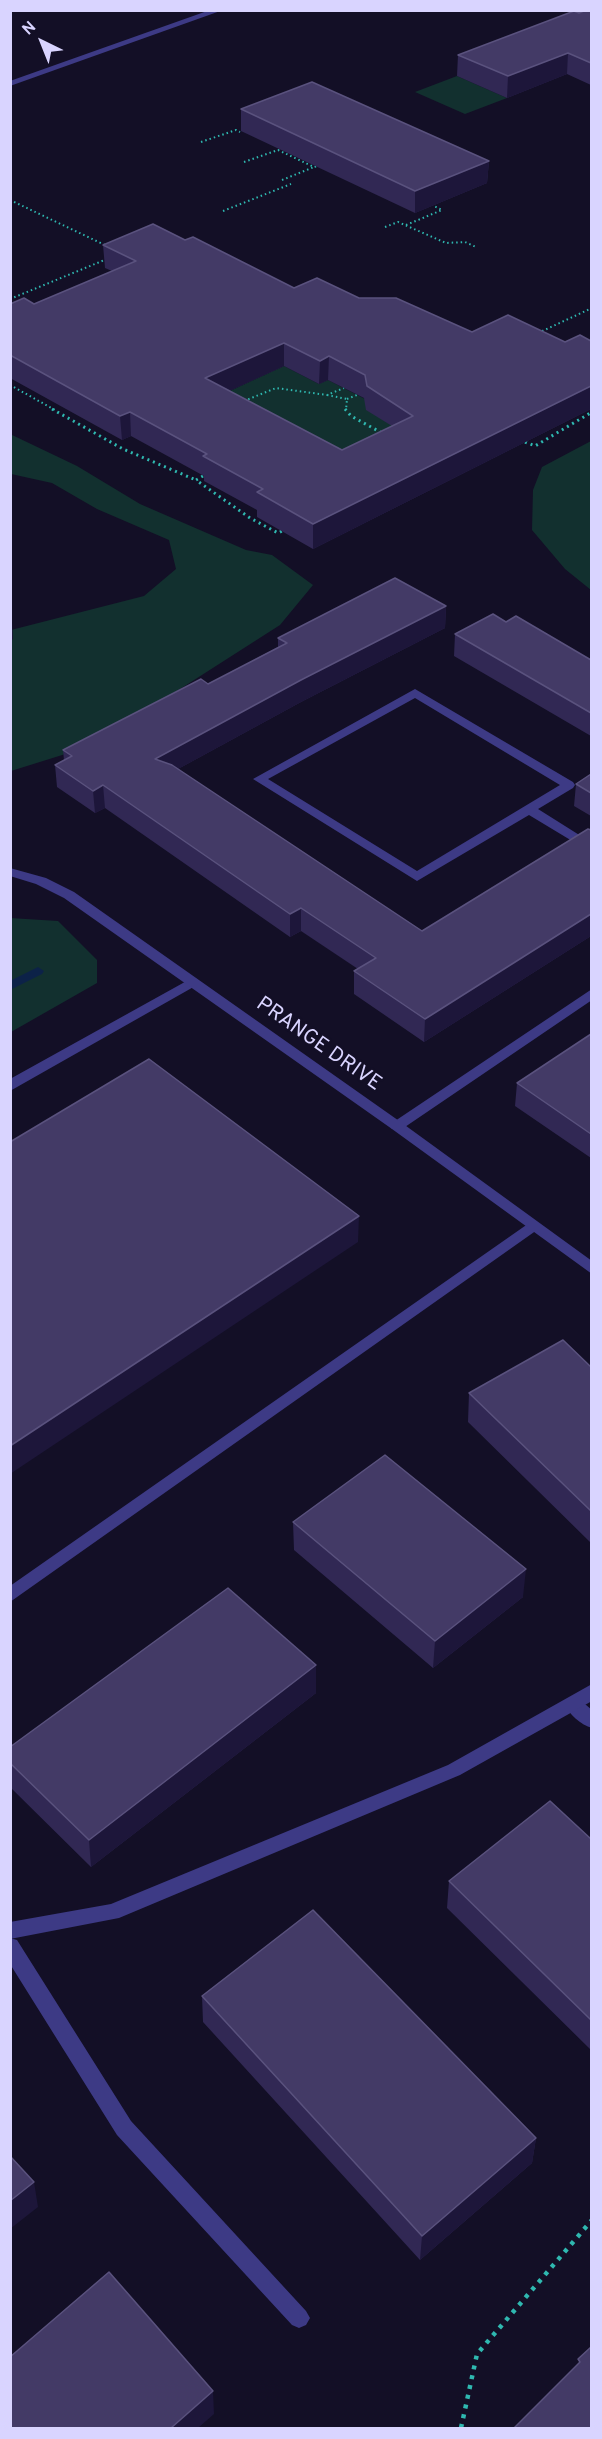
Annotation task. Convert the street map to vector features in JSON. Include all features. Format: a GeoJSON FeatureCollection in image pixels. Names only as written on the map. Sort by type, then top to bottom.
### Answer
{"type":"FeatureCollection","features":[{"type":"Feature","properties":{"kind":"street"},"geometry":{"type":"LineString","coordinates":[[10,84],[219,10]]}},
{"type":"Feature","properties":{"kind":"street"},"geometry":{"type":"LineString","coordinates":[[415,693],[570,785],[529,809],[417,877],[259,779],[415,693]]}},
{"type":"Feature","properties":{"kind":"street"},"geometry":{"type":"LineString","coordinates":[[529,809],[591,849]]}},
{"type":"Feature","properties":{"kind":"street","name":"PRANGE DRIVE"},"geometry":{"type":"LineString","coordinates":[[10,872],[41,881],[69,895],[397,1126],[591,1269]]}},
{"type":"Feature","properties":{"kind":"street"},"geometry":{"type":"LineString","coordinates":[[10,1086],[192,982]]}},
{"type":"Feature","properties":{"kind":"street"},"geometry":{"type":"LineString","coordinates":[[397,1126],[591,993]]}},
{"type":"Feature","properties":{"kind":"street"},"geometry":{"type":"LineString","coordinates":[[10,1594],[532,1226]]}},
{"type":"Feature","properties":{"kind":"street"},"geometry":{"type":"LineString","coordinates":[[10,1932],[112,1912],[454,1770],[573,1704],[591,1691]]}},
{"type":"Feature","properties":{"kind":"street"},"geometry":{"type":"LineString","coordinates":[[573,1704],[591,1721]]}},
{"type":"Feature","properties":{"kind":"street"},"geometry":{"type":"LineString","coordinates":[[10,1946],[124,2128],[299,2318]]}},
{"type":"Feature","properties":{"kind":"path"},"geometry":{"type":"LineString","coordinates":[[201,142],[236,130],[240,132]]}},
{"type":"Feature","properties":{"kind":"path"},"geometry":{"type":"LineString","coordinates":[[244,162],[278,150],[314,167]]}},
{"type":"Feature","properties":{"kind":"path"},"geometry":{"type":"LineString","coordinates":[[282,180],[323,164]]}},
{"type":"Feature","properties":{"kind":"path"},"geometry":{"type":"LineString","coordinates":[[223,211],[291,184]]}},
{"type":"Feature","properties":{"kind":"path"},"geometry":{"type":"LineString","coordinates":[[10,200],[111,249]]}},
{"type":"Feature","properties":{"kind":"path"},"geometry":{"type":"LineString","coordinates":[[406,225],[442,210],[434,206]]}},
{"type":"Feature","properties":{"kind":"path"},"geometry":{"type":"LineString","coordinates":[[385,227],[398,222],[439,241],[454,244],[465,242],[476,247]]}},
{"type":"Feature","properties":{"kind":"path"},"geometry":{"type":"LineString","coordinates":[[10,299],[110,258]]}},
{"type":"Feature","properties":{"kind":"path"},"geometry":{"type":"LineString","coordinates":[[532,335],[591,308]]}},
{"type":"Feature","properties":{"kind":"path"},"geometry":{"type":"LineString","coordinates":[[12,386],[22,384]]}},
{"type":"Feature","properties":{"kind":"path"},"geometry":{"type":"LineString","coordinates":[[12,386],[123,449],[196,480],[250,518],[278,533],[282,531]]}},
{"type":"Feature","properties":{"kind":"path"},"geometry":{"type":"LineString","coordinates":[[237,405],[276,388],[347,399],[357,394]]}},
{"type":"Feature","properties":{"kind":"path"},"geometry":{"type":"LineString","coordinates":[[327,395],[344,388]]}},
{"type":"Feature","properties":{"kind":"path"},"geometry":{"type":"LineString","coordinates":[[347,399],[345,409],[351,416],[383,434],[385,441]]}},
{"type":"Feature","properties":{"kind":"path"},"geometry":{"type":"LineString","coordinates":[[525,442],[535,446],[591,412]]}},
{"type":"Feature","properties":{"kind":"path"},"geometry":{"type":"LineString","coordinates":[[196,480],[203,476]]}},
{"type":"Feature","properties":{"kind":"path"},"geometry":{"type":"LineString","coordinates":[[461,2428],[477,2354],[591,2220]]}},
{"type":"Feature","properties":{"kind":"green space"},"geometry":{"type":"Polygon","coordinates":[[[457,76],[507,98],[465,114],[415,92],[457,76]]]}},
{"type":"Feature","properties":{"kind":"green space"},"geometry":{"type":"Polygon","coordinates":[[[284,366],[319,384],[328,380],[406,420],[322,484],[184,412],[284,366]]]}},
{"type":"Feature","properties":{"kind":"green space"},"geometry":{"type":"Polygon","coordinates":[[[10,434],[77,466],[140,504],[246,550],[272,555],[313,585],[280,625],[91,746],[11,771],[11,630],[144,596],[176,569],[169,540],[97,509],[52,483],[11,474],[10,434]]]}},
{"type":"Feature","properties":{"kind":"green space"},"geometry":{"type":"Polygon","coordinates":[[[591,441],[591,590],[565,569],[532,530],[533,490],[542,467],[591,441]]]}},
{"type":"Feature","properties":{"kind":"green space"},"geometry":{"type":"Polygon","coordinates":[[[10,918],[58,921],[97,960],[97,983],[11,1032],[10,918]]]}},
{"type":"Feature","properties":{"kind":"building"},"geometry":{"type":"Polygon","coordinates":[[[591,10],[591,63],[568,53],[508,76],[458,55],[574,11],[579,13],[591,10]]]}},
{"type":"Feature","properties":{"kind":"building"},"geometry":{"type":"Polygon","coordinates":[[[312,82],[489,161],[415,191],[241,109],[312,82]]]}},
{"type":"Feature","properties":{"kind":"building"},"geometry":{"type":"Polygon","coordinates":[[[153,224],[185,240],[193,237],[294,288],[317,278],[359,298],[396,298],[472,332],[508,315],[565,342],[580,335],[591,341],[591,386],[313,524],[257,492],[263,489],[203,456],[207,454],[130,412],[120,416],[10,355],[10,304],[24,298],[34,304],[136,261],[103,245],[153,224]],[[284,343],[205,378],[342,450],[413,416],[367,386],[365,375],[329,356],[320,361],[284,343]]]}},
{"type":"Feature","properties":{"kind":"building"},"geometry":{"type":"Polygon","coordinates":[[[395,578],[446,606],[301,680],[155,759],[172,765],[422,931],[588,829],[591,830],[591,914],[425,1019],[354,971],[376,958],[301,908],[290,914],[103,785],[93,791],[55,765],[72,756],[63,750],[201,679],[208,684],[287,643],[278,638],[395,578]]]}},
{"type":"Feature","properties":{"kind":"building"},"geometry":{"type":"Polygon","coordinates":[[[493,614],[506,622],[516,616],[591,660],[591,713],[455,634],[493,614]]]}},
{"type":"Feature","properties":{"kind":"building"},"geometry":{"type":"Polygon","coordinates":[[[591,774],[591,793],[576,784],[591,774]]]}},
{"type":"Feature","properties":{"kind":"building"},"geometry":{"type":"Polygon","coordinates":[[[591,1034],[591,1134],[517,1083],[591,1034]]]}},
{"type":"Feature","properties":{"kind":"building"},"geometry":{"type":"Polygon","coordinates":[[[149,1059],[359,1216],[10,1446],[10,1142],[149,1059]]]}},
{"type":"Feature","properties":{"kind":"building"},"geometry":{"type":"Polygon","coordinates":[[[563,1340],[591,1367],[591,1511],[469,1393],[563,1340]]]}},
{"type":"Feature","properties":{"kind":"building"},"geometry":{"type":"Polygon","coordinates":[[[385,1455],[526,1569],[435,1641],[293,1522],[385,1455]]]}},
{"type":"Feature","properties":{"kind":"building"},"geometry":{"type":"Polygon","coordinates":[[[228,1588],[316,1665],[89,1840],[10,1763],[10,1747],[228,1588]]]}},
{"type":"Feature","properties":{"kind":"building"},"geometry":{"type":"Polygon","coordinates":[[[550,1801],[591,1839],[591,2020],[449,1881],[550,1801]]]}},
{"type":"Feature","properties":{"kind":"building"},"geometry":{"type":"Polygon","coordinates":[[[313,1910],[536,2138],[422,2236],[202,1996],[313,1910]]]}},
{"type":"Feature","properties":{"kind":"building"},"geometry":{"type":"Polygon","coordinates":[[[10,2156],[34,2182],[10,2201],[10,2156]]]}},
{"type":"Feature","properties":{"kind":"building"},"geometry":{"type":"Polygon","coordinates":[[[109,2272],[213,2391],[171,2428],[10,2428],[10,2357],[109,2272]]]}},
{"type":"Feature","properties":{"kind":"building"},"geometry":{"type":"Polygon","coordinates":[[[591,2347],[591,2428],[514,2428],[580,2362],[578,2359],[591,2347]]]}},
{"type":"Feature","properties":{"kind":"waterway"},"geometry":{"type":"LineString","coordinates":[[10,986],[38,971]]}}]}
